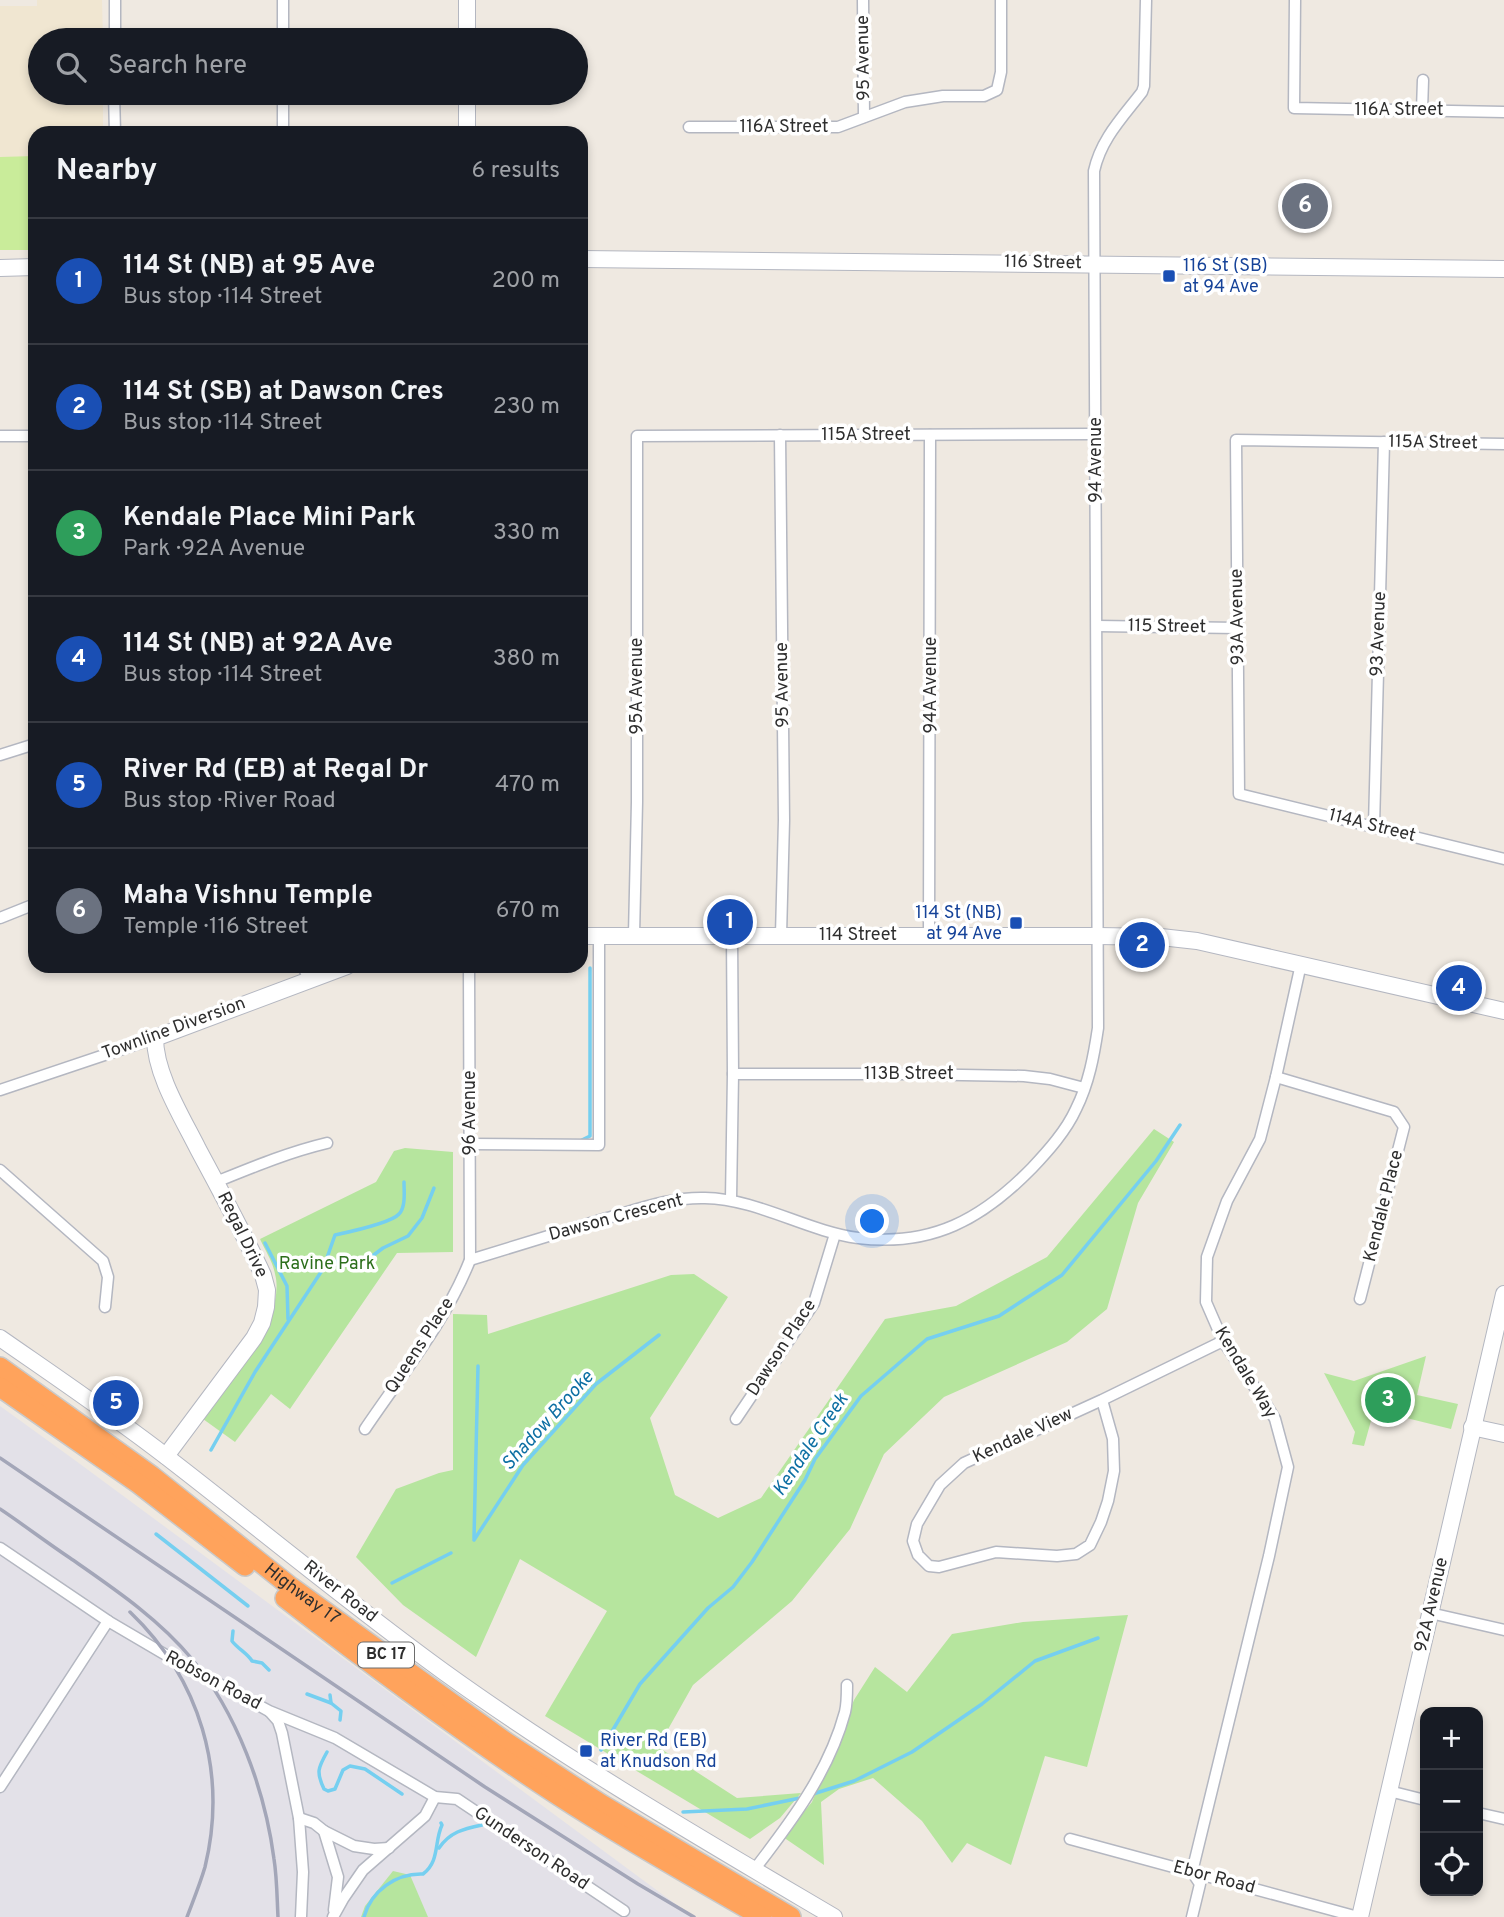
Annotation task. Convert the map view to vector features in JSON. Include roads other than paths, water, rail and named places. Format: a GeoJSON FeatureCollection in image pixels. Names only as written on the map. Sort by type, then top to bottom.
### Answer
{"type":"FeatureCollection","features":[{"type":"Feature","properties":{"kind":"highway","name":"Highway 17"},"geometry":{"type":"LineString","coordinates":[[0,1367],[152,1476],[291,1587],[506,1742],[601,1804],[791,1917]]}},
{"type":"Feature","properties":{"kind":"highway","name":"Highway 17"},"geometry":{"type":"LineString","coordinates":[[0,1387],[139,1484],[357,1653],[496,1753],[592,1817],[762,1917]]}},
{"type":"Feature","properties":{"kind":"street"},"geometry":{"type":"LineString","coordinates":[[114,28],[115,0]]}},
{"type":"Feature","properties":{"kind":"street"},"geometry":{"type":"LineString","coordinates":[[282,0],[283,28]]}},
{"type":"Feature","properties":{"kind":"street"},"geometry":{"type":"LineString","coordinates":[[467,0],[467,28]]}},
{"type":"Feature","properties":{"kind":"street","name":"95 Avenue"},"geometry":{"type":"LineString","coordinates":[[863,0],[864,117]]}},
{"type":"Feature","properties":{"kind":"street","name":"116A Street"},"geometry":{"type":"LineString","coordinates":[[689,127],[838,127],[918,99],[991,94],[997,90],[1002,66],[1001,0]]}},
{"type":"Feature","properties":{"kind":"street","name":"94 Avenue"},"geometry":{"type":"LineString","coordinates":[[1098,936],[1094,171],[1097,155],[1104,142],[1144,86],[1146,0]]}},
{"type":"Feature","properties":{"kind":"street","name":"116A Street"},"geometry":{"type":"LineString","coordinates":[[1295,0],[1294,108],[1504,112]]}},
{"type":"Feature","properties":{"kind":"street"},"geometry":{"type":"LineString","coordinates":[[1422,110],[1423,80]]}},
{"type":"Feature","properties":{"kind":"street"},"geometry":{"type":"LineString","coordinates":[[114,105],[115,126]]}},
{"type":"Feature","properties":{"kind":"street"},"geometry":{"type":"LineString","coordinates":[[283,105],[283,126]]}},
{"type":"Feature","properties":{"kind":"street"},"geometry":{"type":"LineString","coordinates":[[467,105],[467,126]]}},
{"type":"Feature","properties":{"kind":"street","name":"116 Street"},"geometry":{"type":"LineString","coordinates":[[588,259],[1504,269]]}},
{"type":"Feature","properties":{"kind":"street"},"geometry":{"type":"LineString","coordinates":[[0,268],[28,267]]}},
{"type":"Feature","properties":{"kind":"street","name":"95 Avenue"},"geometry":{"type":"LineString","coordinates":[[780,435],[784,820],[781,935]]}},
{"type":"Feature","properties":{"kind":"street","name":"94A Avenue"},"geometry":{"type":"LineString","coordinates":[[929,936],[930,435]]}},
{"type":"Feature","properties":{"kind":"street","name":"115A Street"},"geometry":{"type":"LineString","coordinates":[[638,436],[1095,435]]}},
{"type":"Feature","properties":{"kind":"street"},"geometry":{"type":"LineString","coordinates":[[0,436],[28,436]]}},
{"type":"Feature","properties":{"kind":"street","name":"95A Avenue"},"geometry":{"type":"LineString","coordinates":[[634,935],[638,436]]}},
{"type":"Feature","properties":{"kind":"street","name":"115A Street"},"geometry":{"type":"LineString","coordinates":[[1236,440],[1504,444]]}},
{"type":"Feature","properties":{"kind":"street","name":"93A Avenue"},"geometry":{"type":"LineString","coordinates":[[1236,440],[1240,794]]}},
{"type":"Feature","properties":{"kind":"street","name":"93 Avenue"},"geometry":{"type":"LineString","coordinates":[[1374,826],[1384,442]]}},
{"type":"Feature","properties":{"kind":"street","name":"115 Street"},"geometry":{"type":"LineString","coordinates":[[1097,626],[1238,628]]}},
{"type":"Feature","properties":{"kind":"street"},"geometry":{"type":"LineString","coordinates":[[0,755],[28,746]]}},
{"type":"Feature","properties":{"kind":"street","name":"114A Street"},"geometry":{"type":"LineString","coordinates":[[1240,794],[1504,859]]}},
{"type":"Feature","properties":{"kind":"street"},"geometry":{"type":"LineString","coordinates":[[0,918],[28,908]]}},
{"type":"Feature","properties":{"kind":"street"},"geometry":{"type":"LineString","coordinates":[[731,1199],[732,935]]}},
{"type":"Feature","properties":{"kind":"street","name":"114 Street"},"geometry":{"type":"LineString","coordinates":[[588,936],[1161,937],[1185,939],[1301,964],[1504,1011]]}},
{"type":"Feature","properties":{"kind":"street"},"geometry":{"type":"LineString","coordinates":[[470,1144],[599,1145],[599,936]]}},
{"type":"Feature","properties":{"kind":"street","name":"Dawson Crescent"},"geometry":{"type":"LineString","coordinates":[[470,1260],[665,1202],[691,1198],[731,1199],[835,1234],[860,1238],[918,1237],[949,1229],[974,1217],[1014,1186],[1041,1159],[1076,1109],[1094,1060],[1098,1027],[1098,936]]}},
{"type":"Feature","properties":{"kind":"street","name":"Kendale Way"},"geometry":{"type":"LineString","coordinates":[[1192,1917],[1200,1884],[1192,1872],[1288,1467],[1275,1419],[1223,1341],[1206,1302],[1208,1257],[1227,1201],[1260,1139],[1301,964]]}},
{"type":"Feature","properties":{"kind":"street","name":"Townline Diversion"},"geometry":{"type":"LineString","coordinates":[[0,1090],[155,1038],[306,973]]}},
{"type":"Feature","properties":{"kind":"street","name":"96 Avenue"},"geometry":{"type":"LineString","coordinates":[[469,973],[470,1260]]}},
{"type":"Feature","properties":{"kind":"street","name":"Regal Drive"},"geometry":{"type":"LineString","coordinates":[[155,1038],[164,1077],[263,1275],[267,1290],[262,1323],[254,1338],[166,1456]]}},
{"type":"Feature","properties":{"kind":"street","name":"113B Street"},"geometry":{"type":"LineString","coordinates":[[733,1074],[1024,1076],[1050,1079],[1084,1088]]}},
{"type":"Feature","properties":{"kind":"street","name":"Kendale Place"},"geometry":{"type":"LineString","coordinates":[[1276,1077],[1394,1112],[1404,1127],[1360,1299]]}},
{"type":"Feature","properties":{"kind":"street"},"geometry":{"type":"LineString","coordinates":[[216,1182],[272,1159],[327,1143]]}},
{"type":"Feature","properties":{"kind":"street"},"geometry":{"type":"LineString","coordinates":[[0,1170],[103,1261],[108,1277],[105,1307]]}},
{"type":"Feature","properties":{"kind":"street","name":"Dawson Place"},"geometry":{"type":"LineString","coordinates":[[736,1419],[814,1303],[835,1234]]}},
{"type":"Feature","properties":{"kind":"street","name":"Queens Place"},"geometry":{"type":"LineString","coordinates":[[365,1429],[446,1311],[470,1260]]}},
{"type":"Feature","properties":{"kind":"street","name":"92A Avenue"},"geometry":{"type":"LineString","coordinates":[[1359,1917],[1504,1294]]}},
{"type":"Feature","properties":{"kind":"street","name":"River Road"},"geometry":{"type":"LineString","coordinates":[[0,1338],[166,1456],[433,1664],[519,1725],[636,1799],[834,1917]]}},
{"type":"Feature","properties":{"kind":"street","name":"Kendale View"},"geometry":{"type":"LineString","coordinates":[[1102,1400],[1113,1439],[1114,1471],[1108,1502],[1090,1545],[1076,1554],[1057,1556],[996,1552],[939,1567],[929,1566],[918,1555],[913,1541],[917,1524],[940,1485],[964,1463],[1223,1341]]}},
{"type":"Feature","properties":{"kind":"street"},"geometry":{"type":"LineString","coordinates":[[1472,1426],[1504,1434]]}},
{"type":"Feature","properties":{"kind":"street","name":"Robson Road"},"geometry":{"type":"LineString","coordinates":[[0,1548],[108,1621],[171,1658],[269,1711],[335,1738],[435,1797]]}},
{"type":"Feature","properties":{"kind":"street"},"geometry":{"type":"LineString","coordinates":[[1430,1613],[1504,1630]]}},
{"type":"Feature","properties":{"kind":"street"},"geometry":{"type":"LineString","coordinates":[[0,1787],[108,1621]]}},
{"type":"Feature","properties":{"kind":"street"},"geometry":{"type":"LineString","coordinates":[[754,1870],[801,1805],[829,1759],[846,1710],[847,1685]]}},
{"type":"Feature","properties":{"kind":"street"},"geometry":{"type":"LineString","coordinates":[[269,1711],[278,1721],[282,1733],[299,1818],[303,1872],[301,1917]]}},
{"type":"Feature","properties":{"kind":"street"},"geometry":{"type":"LineString","coordinates":[[1389,1791],[1420,1799]]}},
{"type":"Feature","properties":{"kind":"street"},"geometry":{"type":"LineString","coordinates":[[334,1915],[363,1870],[425,1816],[435,1797]]}},
{"type":"Feature","properties":{"kind":"street","name":"Gunderson Road"},"geometry":{"type":"LineString","coordinates":[[435,1797],[457,1799],[624,1911]]}},
{"type":"Feature","properties":{"kind":"street"},"geometry":{"type":"LineString","coordinates":[[1483,1814],[1504,1819]]}},
{"type":"Feature","properties":{"kind":"street"},"geometry":{"type":"LineString","coordinates":[[299,1818],[314,1822],[324,1831],[354,1846],[389,1848]]}},
{"type":"Feature","properties":{"kind":"street"},"geometry":{"type":"LineString","coordinates":[[324,1831],[338,1877],[334,1915]]}},
{"type":"Feature","properties":{"kind":"street","name":"Ebor Road"},"geometry":{"type":"LineString","coordinates":[[1070,1839],[1359,1917]]}},
{"type":"Feature","properties":{"kind":"waterway"},"geometry":{"type":"LineString","coordinates":[[582,1140],[590,1136],[590,968]]}},
{"type":"Feature","properties":{"kind":"waterway","name":"Kendale Creek"},"geometry":{"type":"LineString","coordinates":[[601,1750],[640,1684],[708,1608],[733,1587],[752,1562],[805,1480],[815,1459],[861,1396],[927,1339],[999,1316],[1062,1275],[1156,1161],[1180,1125]]}},
{"type":"Feature","properties":{"kind":"waterway"},"geometry":{"type":"LineString","coordinates":[[211,1450],[255,1372],[323,1269],[335,1235],[379,1224],[399,1214],[404,1203],[404,1182]]}},
{"type":"Feature","properties":{"kind":"waterway"},"geometry":{"type":"LineString","coordinates":[[325,1268],[344,1257],[367,1260],[383,1248],[408,1236],[422,1218],[434,1188]]}},
{"type":"Feature","properties":{"kind":"waterway"},"geometry":{"type":"LineString","coordinates":[[265,1243],[287,1286],[288,1319]]}},
{"type":"Feature","properties":{"kind":"waterway","name":"Shadow Brooke"},"geometry":{"type":"LineString","coordinates":[[474,1540],[523,1465],[596,1384],[659,1335]]}},
{"type":"Feature","properties":{"kind":"waterway"},"geometry":{"type":"LineString","coordinates":[[474,1538],[478,1366]]}},
{"type":"Feature","properties":{"kind":"waterway"},"geometry":{"type":"LineString","coordinates":[[156,1534],[248,1606]]}},
{"type":"Feature","properties":{"kind":"waterway","name":"Shadow Brooke"},"geometry":{"type":"LineString","coordinates":[[392,1583],[451,1553]]}},
{"type":"Feature","properties":{"kind":"waterway"},"geometry":{"type":"LineString","coordinates":[[233,1631],[234,1644],[252,1661],[262,1663],[269,1670]]}},
{"type":"Feature","properties":{"kind":"waterway"},"geometry":{"type":"LineString","coordinates":[[813,1794],[854,1781],[912,1752],[982,1704],[1035,1661],[1098,1638]]}},
{"type":"Feature","properties":{"kind":"waterway"},"geometry":{"type":"LineString","coordinates":[[307,1694],[331,1703]]}},
{"type":"Feature","properties":{"kind":"waterway","name":"Shadow Brooke"},"geometry":{"type":"LineString","coordinates":[[330,1695],[331,1703],[341,1711],[340,1720]]}},
{"type":"Feature","properties":{"kind":"waterway","name":"Shadow Brooke"},"geometry":{"type":"LineString","coordinates":[[327,1752],[319,1770],[324,1789],[335,1789],[343,1770],[350,1766],[365,1769],[402,1794]]}},
{"type":"Feature","properties":{"kind":"waterway"},"geometry":{"type":"LineString","coordinates":[[683,1812],[747,1809],[800,1798]]}},
{"type":"Feature","properties":{"kind":"waterway","name":"Shadow Brooke"},"geometry":{"type":"LineString","coordinates":[[364,1917],[372,1899],[386,1885],[413,1874],[423,1874],[428,1869],[434,1857],[441,1823]]}},
{"type":"Feature","properties":{"kind":"waterway","name":"Kendale Creek"},"geometry":{"type":"LineString","coordinates":[[439,1848],[458,1832],[482,1825]]}},
{"type":"Feature","properties":{"kind":"railway"},"geometry":{"type":"LineString","coordinates":[[0,1458],[485,1787],[694,1917]]}},
{"type":"Feature","properties":{"kind":"railway"},"geometry":{"type":"LineString","coordinates":[[0,1509],[150,1617],[179,1644],[208,1680],[235,1728],[264,1806],[274,1859],[278,1917]]}},
{"type":"Feature","properties":{"kind":"railway"},"geometry":{"type":"LineString","coordinates":[[130,1612],[154,1638],[191,1697],[210,1762],[213,1797],[211,1832],[205,1867],[187,1917]]}},
{"type":"Feature","properties":{"kind":"place","name":"Maha Vishnu Temple"},"geometry":{"type":"Point","coordinates":[1305,206]}},
{"type":"Feature","properties":{"kind":"place","name":"116 St (SB) at 94 Ave"},"geometry":{"type":"Point","coordinates":[1169,276]}},
{"type":"Feature","properties":{"kind":"place","name":"114 St (NB) at 95 Ave"},"geometry":{"type":"Point","coordinates":[730,922]}},
{"type":"Feature","properties":{"kind":"place","name":"114 St (NB) at 94 Ave"},"geometry":{"type":"Point","coordinates":[1016,923]}},
{"type":"Feature","properties":{"kind":"place","name":"114 St (SB) at Dawson Cres"},"geometry":{"type":"Point","coordinates":[1142,945]}},
{"type":"Feature","properties":{"kind":"place","name":"114 St (NB) at 92A Ave"},"geometry":{"type":"Point","coordinates":[1459,988]}},
{"type":"Feature","properties":{"kind":"place","name":"Kendale Place Mini Park"},"geometry":{"type":"Point","coordinates":[1388,1400]}},
{"type":"Feature","properties":{"kind":"place","name":"River Rd (EB) at Regal Dr"},"geometry":{"type":"Point","coordinates":[116,1403]}},
{"type":"Feature","properties":{"kind":"place","name":"River Rd (EB) at Knudson Rd"},"geometry":{"type":"Point","coordinates":[586,1751]}},
{"type":"Feature","properties":{"kind":"park label","name":"Ravine Park"},"geometry":{"type":"Point","coordinates":[327,1264]}}]}
